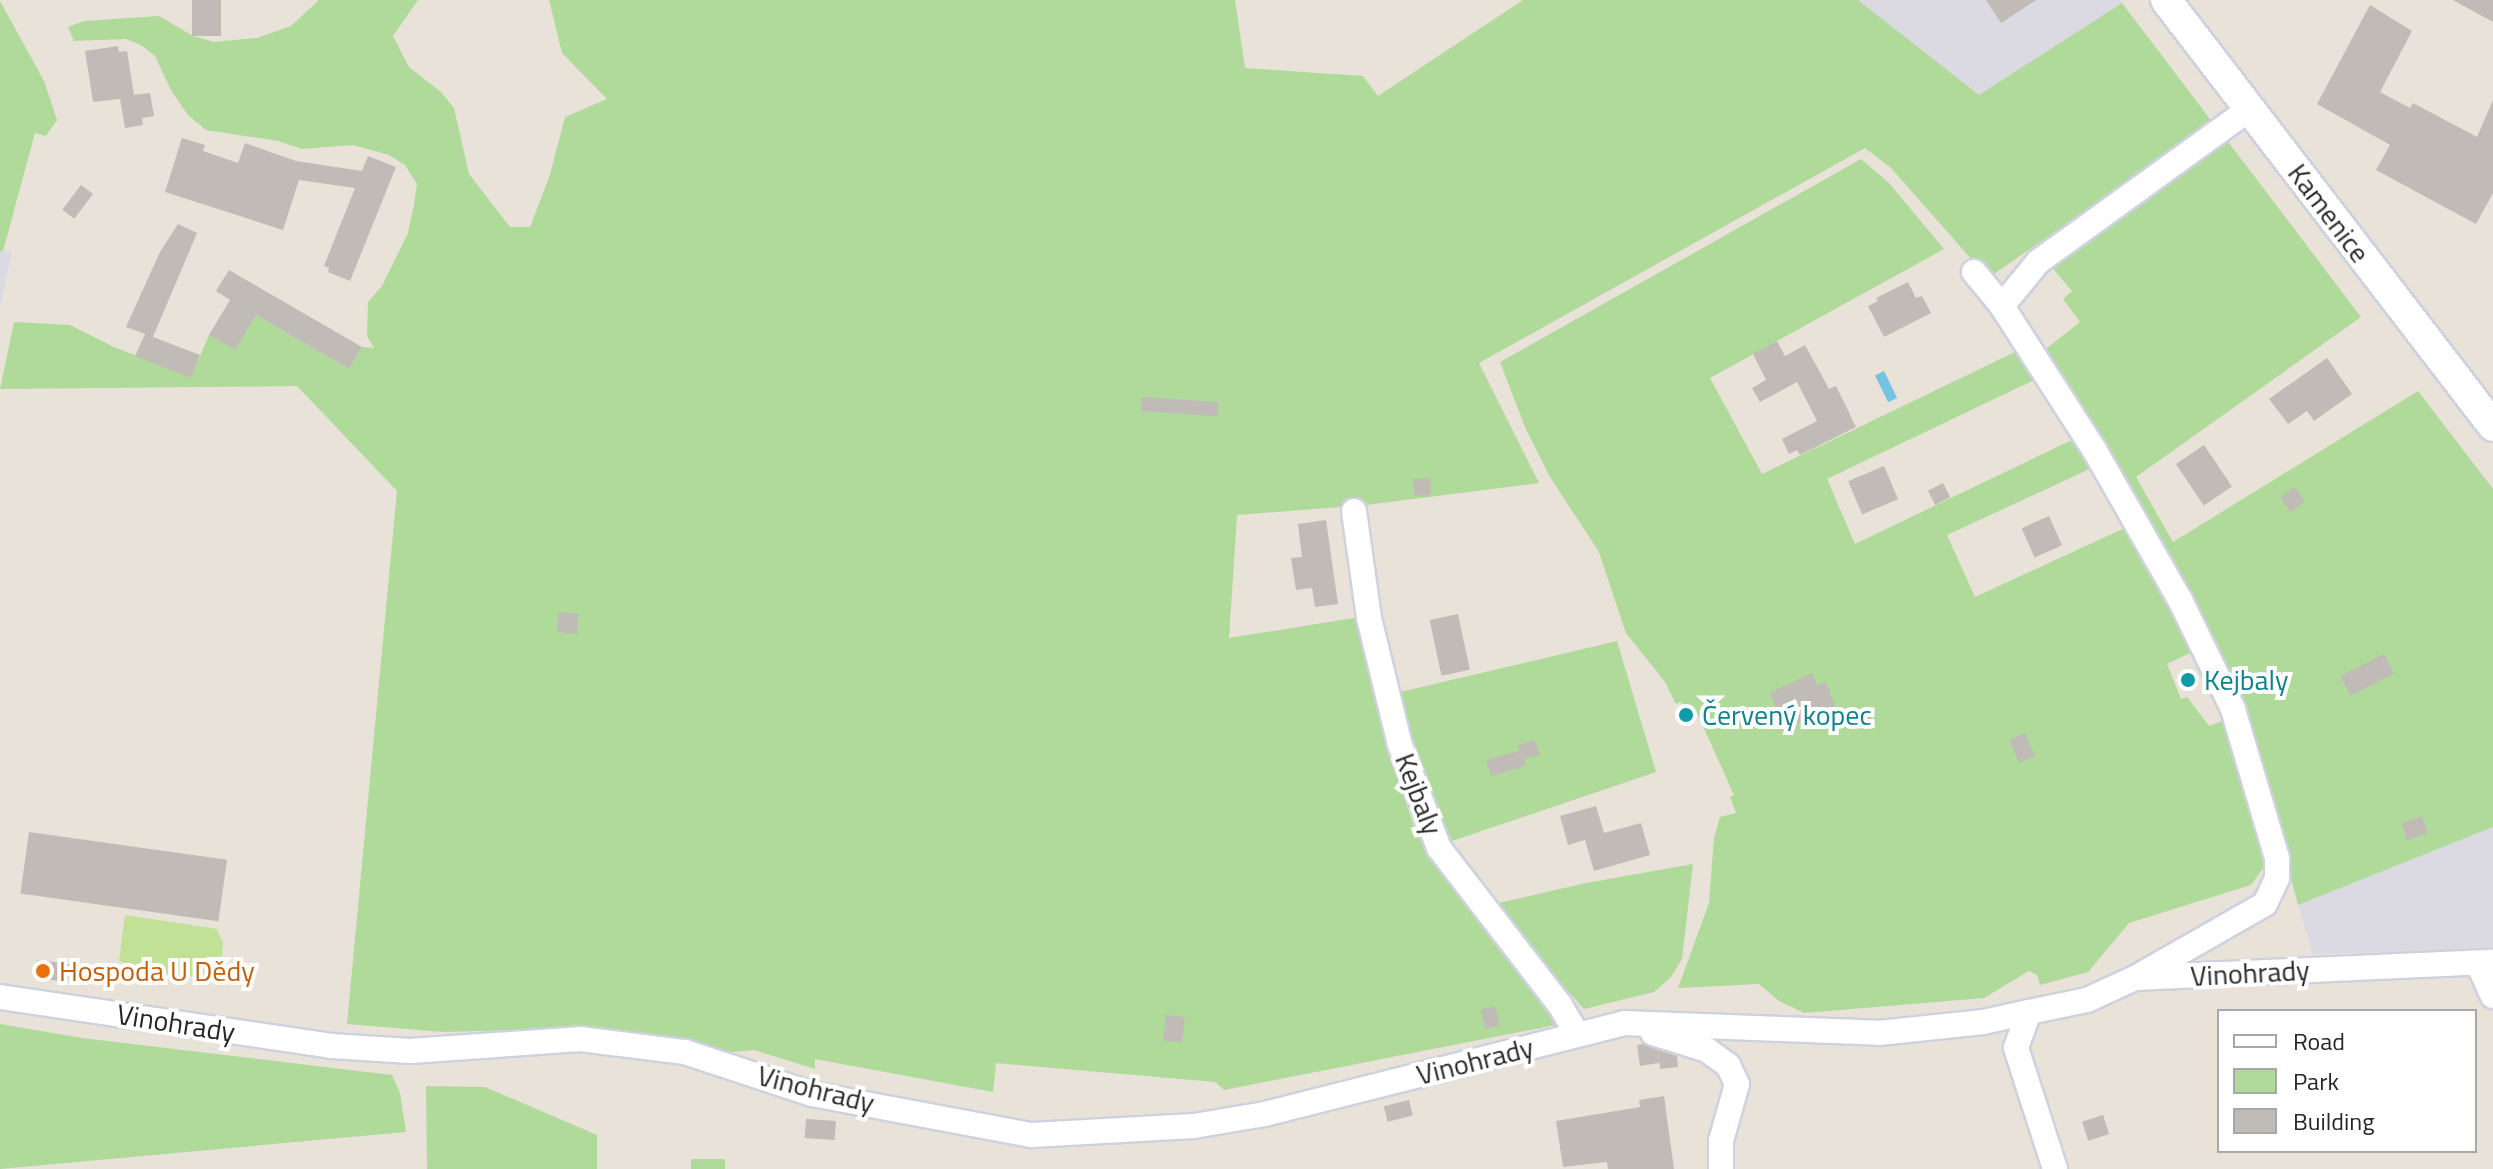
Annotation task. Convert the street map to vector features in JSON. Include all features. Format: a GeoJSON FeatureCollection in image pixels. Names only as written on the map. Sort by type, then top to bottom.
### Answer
{"type":"FeatureCollection","features":[{"type":"Feature","properties":{"kind":"street","name":"Kamenice"},"geometry":{"type":"LineString","coordinates":[[2166,0],[2493,426]]}},
{"type":"Feature","properties":{"kind":"street"},"geometry":{"type":"LineString","coordinates":[[2002,306],[2038,262],[2249,109]]}},
{"type":"Feature","properties":{"kind":"street"},"geometry":{"type":"LineString","coordinates":[[1974,272],[2002,306],[2095,451],[2187,614],[2233,709],[2277,858],[2277,878],[2265,904],[2135,978]]}},
{"type":"Feature","properties":{"kind":"street","name":"Kejbaly"},"geometry":{"type":"LineString","coordinates":[[1354,511],[1369,618],[1400,745],[1439,848],[1560,1005],[1577,1035]]}},
{"type":"Feature","properties":{"kind":"street","name":"Vinohrady"},"geometry":{"type":"LineString","coordinates":[[0,997],[331,1046],[410,1051],[580,1039],[685,1052],[812,1094],[1032,1135],[1194,1126],[1250,1117],[1624,1023],[1879,1033],[1983,1022],[2087,1000],[2135,978],[2485,962],[2493,996]]}},
{"type":"Feature","properties":{"kind":"street"},"geometry":{"type":"LineString","coordinates":[[2029,1012],[2016,1048],[2055,1169]]}},
{"type":"Feature","properties":{"kind":"street"},"geometry":{"type":"LineString","coordinates":[[1624,1023],[1707,1050],[1728,1065],[1737,1084],[1721,1141],[1721,1169]]}},
{"type":"Feature","properties":{"kind":"shaded area"},"geometry":{"type":"Polygon","coordinates":[[[1858,0],[2120,0],[2122,3],[1979,95],[1858,0]]]}},
{"type":"Feature","properties":{"kind":"shaded area"},"geometry":{"type":"Polygon","coordinates":[[[0,252],[12,252],[0,307],[0,252]]]}},
{"type":"Feature","properties":{"kind":"shaded area"},"geometry":{"type":"Polygon","coordinates":[[[2493,827],[2493,949],[2313,954],[2298,905],[2493,827]]]}},
{"type":"Feature","properties":{"kind":"green space"},"geometry":{"type":"Polygon","coordinates":[[[319,0],[418,0],[393,36],[409,67],[441,92],[454,108],[469,174],[510,227],[530,227],[550,175],[565,117],[607,99],[562,53],[549,0],[1235,0],[1245,68],[1363,76],[1378,96],[1523,0],[1858,0],[1979,95],[2122,3],[2213,123],[1988,278],[1891,168],[1865,148],[1479,363],[1539,483],[1366,505],[1237,515],[1229,638],[1354,618],[1360,627],[1395,772],[1415,829],[1556,1025],[1224,1090],[1215,1082],[996,1063],[993,1092],[815,1059],[815,1069],[754,1050],[723,1053],[638,1033],[585,1028],[444,1032],[347,1024],[397,491],[297,386],[0,389],[14,322],[70,325],[114,347],[191,377],[209,335],[256,315],[349,369],[362,347],[374,348],[367,336],[368,302],[382,286],[408,233],[414,204],[417,184],[405,165],[389,155],[353,145],[302,149],[278,141],[206,130],[188,115],[172,92],[155,56],[141,45],[126,39],[74,41],[68,27],[84,21],[159,16],[193,36],[214,42],[257,38],[291,26],[319,0]]]}},
{"type":"Feature","properties":{"kind":"green space"},"geometry":{"type":"Polygon","coordinates":[[[0,1],[44,81],[57,120],[46,136],[35,133],[3,251],[0,252],[0,1]]]}},
{"type":"Feature","properties":{"kind":"green space"},"geometry":{"type":"Polygon","coordinates":[[[2223,135],[2361,317],[2136,477],[2173,542],[2418,391],[2493,489],[2493,827],[2298,905],[2270,798],[2042,352],[2080,322],[2063,299],[2072,291],[2048,263],[2223,135]]]}},
{"type":"Feature","properties":{"kind":"green space"},"geometry":{"type":"Polygon","coordinates":[[[1861,159],[1889,183],[1944,249],[1710,378],[1762,474],[2017,351],[2038,378],[1827,479],[1855,544],[2076,438],[2094,467],[1947,535],[1975,597],[2127,527],[2192,652],[2167,664],[2181,699],[2187,697],[2209,726],[2223,721],[2239,755],[2266,864],[2251,885],[2129,923],[2088,972],[2040,985],[2037,975],[2029,971],[1984,998],[1804,1013],[1779,1001],[1759,984],[1678,988],[1709,903],[1714,838],[1720,817],[1736,813],[1730,797],[1734,795],[1698,715],[1680,702],[1676,704],[1665,682],[1626,633],[1599,552],[1550,477],[1525,427],[1500,362],[1861,159]]]}},
{"type":"Feature","properties":{"kind":"green space"},"geometry":{"type":"Polygon","coordinates":[[[1617,641],[1656,772],[1446,843],[1406,736],[1396,693],[1617,641]]]}},
{"type":"Feature","properties":{"kind":"green space"},"geometry":{"type":"Polygon","coordinates":[[[1693,864],[1682,959],[1671,977],[1654,992],[1584,1009],[1490,905],[1586,883],[1693,864]]]}},
{"type":"Feature","properties":{"kind":"green space"},"geometry":{"type":"Polygon","coordinates":[[[125,915],[217,929],[223,943],[222,960],[211,975],[197,977],[155,972],[119,961],[125,915]]]}},
{"type":"Feature","properties":{"kind":"green space"},"geometry":{"type":"Polygon","coordinates":[[[0,1024],[82,1038],[392,1075],[400,1093],[406,1132],[0,1169],[0,1024]]]}},
{"type":"Feature","properties":{"kind":"green space"},"geometry":{"type":"Polygon","coordinates":[[[426,1086],[485,1087],[597,1135],[597,1169],[427,1169],[426,1086]]]}},
{"type":"Feature","properties":{"kind":"green space"},"geometry":{"type":"Polygon","coordinates":[[[691,1159],[725,1159],[725,1169],[691,1169],[691,1159]]]}},
{"type":"Feature","properties":{"kind":"water"},"geometry":{"type":"Polygon","coordinates":[[[1884,371],[1897,398],[1888,402],[1875,375],[1884,371]]]}},
{"type":"Feature","properties":{"kind":"building"},"geometry":{"type":"Polygon","coordinates":[[[192,0],[221,0],[221,36],[192,36],[192,0]]]}},
{"type":"Feature","properties":{"kind":"building"},"geometry":{"type":"Polygon","coordinates":[[[1986,0],[2036,0],[2001,23],[1986,0]]]}},
{"type":"Feature","properties":{"kind":"building"},"geometry":{"type":"Polygon","coordinates":[[[2453,0],[2493,0],[2493,22],[2453,0]]]}},
{"type":"Feature","properties":{"kind":"building"},"geometry":{"type":"Polygon","coordinates":[[[2370,5],[2412,31],[2380,92],[2410,108],[2413,103],[2477,137],[2493,100],[2493,193],[2476,224],[2376,170],[2390,145],[2317,104],[2370,5]]]}},
{"type":"Feature","properties":{"kind":"building"},"geometry":{"type":"Polygon","coordinates":[[[118,46],[119,52],[127,51],[134,95],[150,93],[154,116],[142,118],[143,125],[125,128],[120,99],[93,102],[85,51],[118,46]]]}},
{"type":"Feature","properties":{"kind":"building"},"geometry":{"type":"Polygon","coordinates":[[[182,138],[205,145],[203,151],[238,163],[245,143],[296,161],[362,171],[368,156],[396,167],[350,281],[328,272],[329,268],[324,266],[355,188],[299,180],[283,230],[165,192],[182,138]]]}},
{"type":"Feature","properties":{"kind":"building"},"geometry":{"type":"Polygon","coordinates":[[[81,185],[93,194],[74,219],[62,210],[81,185]]]}},
{"type":"Feature","properties":{"kind":"building"},"geometry":{"type":"Polygon","coordinates":[[[178,224],[197,233],[153,337],[200,355],[191,378],[135,356],[145,334],[126,327],[160,252],[178,224]]]}},
{"type":"Feature","properties":{"kind":"building"},"geometry":{"type":"Polygon","coordinates":[[[229,270],[362,347],[349,369],[256,315],[235,350],[209,335],[230,300],[216,291],[229,270]]]}},
{"type":"Feature","properties":{"kind":"building"},"geometry":{"type":"Polygon","coordinates":[[[1908,282],[1916,298],[1922,296],[1931,313],[1884,337],[1868,306],[1878,301],[1876,298],[1908,282]]]}},
{"type":"Feature","properties":{"kind":"building"},"geometry":{"type":"Polygon","coordinates":[[[1777,341],[1785,356],[1805,345],[1829,389],[1836,386],[1856,427],[1800,455],[1797,450],[1789,454],[1782,439],[1817,421],[1797,382],[1760,402],[1752,388],[1766,380],[1753,354],[1777,341]]]}},
{"type":"Feature","properties":{"kind":"building"},"geometry":{"type":"Polygon","coordinates":[[[2327,358],[2352,394],[2314,421],[2307,411],[2288,424],[2269,399],[2327,358]]]}},
{"type":"Feature","properties":{"kind":"building"},"geometry":{"type":"Polygon","coordinates":[[[1142,397],[1219,402],[1218,416],[1141,411],[1142,397]]]}},
{"type":"Feature","properties":{"kind":"building"},"geometry":{"type":"Polygon","coordinates":[[[2204,445],[2232,486],[2204,505],[2176,464],[2204,445]]]}},
{"type":"Feature","properties":{"kind":"building"},"geometry":{"type":"Polygon","coordinates":[[[1884,466],[1898,499],[1862,514],[1848,481],[1884,466]]]}},
{"type":"Feature","properties":{"kind":"building"},"geometry":{"type":"Polygon","coordinates":[[[1430,478],[1431,495],[1414,496],[1413,479],[1430,478]]]}},
{"type":"Feature","properties":{"kind":"building"},"geometry":{"type":"Polygon","coordinates":[[[1943,483],[1950,497],[1935,505],[1928,491],[1943,483]]]}},
{"type":"Feature","properties":{"kind":"building"},"geometry":{"type":"Polygon","coordinates":[[[2295,487],[2305,502],[2290,512],[2280,497],[2295,487]]]}},
{"type":"Feature","properties":{"kind":"building"},"geometry":{"type":"Polygon","coordinates":[[[2049,516],[2062,545],[2035,557],[2022,528],[2049,516]]]}},
{"type":"Feature","properties":{"kind":"building"},"geometry":{"type":"Polygon","coordinates":[[[1326,520],[1338,604],[1315,607],[1312,588],[1296,590],[1291,558],[1302,557],[1298,524],[1326,520]]]}},
{"type":"Feature","properties":{"kind":"building"},"geometry":{"type":"Polygon","coordinates":[[[559,612],[579,614],[577,634],[557,632],[559,612]]]}},
{"type":"Feature","properties":{"kind":"building"},"geometry":{"type":"Polygon","coordinates":[[[1458,614],[1470,670],[1441,676],[1430,620],[1458,614]]]}},
{"type":"Feature","properties":{"kind":"building"},"geometry":{"type":"Polygon","coordinates":[[[2384,654],[2394,674],[2350,696],[2340,676],[2384,654]]]}},
{"type":"Feature","properties":{"kind":"building"},"geometry":{"type":"Polygon","coordinates":[[[1812,673],[1817,685],[1826,682],[1836,708],[1784,729],[1770,693],[1812,673]]]}},
{"type":"Feature","properties":{"kind":"building"},"geometry":{"type":"Polygon","coordinates":[[[2025,733],[2035,756],[2019,763],[2009,740],[2025,733]]]}},
{"type":"Feature","properties":{"kind":"building"},"geometry":{"type":"Polygon","coordinates":[[[1535,740],[1540,755],[1524,759],[1526,766],[1491,776],[1486,760],[1519,751],[1518,745],[1535,740]]]}},
{"type":"Feature","properties":{"kind":"building"},"geometry":{"type":"Polygon","coordinates":[[[1596,806],[1604,833],[1641,823],[1650,855],[1594,871],[1585,840],[1568,845],[1560,816],[1596,806]]]}},
{"type":"Feature","properties":{"kind":"building"},"geometry":{"type":"Polygon","coordinates":[[[2422,816],[2428,833],[2407,840],[2401,823],[2422,816]]]}},
{"type":"Feature","properties":{"kind":"building"},"geometry":{"type":"Polygon","coordinates":[[[29,832],[227,860],[218,921],[20,893],[29,832]]]}},
{"type":"Feature","properties":{"kind":"building"},"geometry":{"type":"Polygon","coordinates":[[[37,960],[70,964],[68,982],[35,978],[37,960]]]}},
{"type":"Feature","properties":{"kind":"building"},"geometry":{"type":"Polygon","coordinates":[[[1495,1006],[1500,1025],[1486,1029],[1481,1010],[1495,1006]]]}},
{"type":"Feature","properties":{"kind":"building"},"geometry":{"type":"Polygon","coordinates":[[[1166,1015],[1185,1017],[1182,1043],[1163,1041],[1166,1015]]]}},
{"type":"Feature","properties":{"kind":"building"},"geometry":{"type":"Polygon","coordinates":[[[1637,1045],[1658,1050],[1659,1063],[1640,1066],[1637,1045]]]}},
{"type":"Feature","properties":{"kind":"building"},"geometry":{"type":"Polygon","coordinates":[[[1658,1050],[1677,1056],[1678,1067],[1660,1069],[1658,1050]]]}},
{"type":"Feature","properties":{"kind":"building"},"geometry":{"type":"Polygon","coordinates":[[[1664,1096],[1674,1169],[1608,1169],[1607,1162],[1563,1167],[1556,1121],[1640,1107],[1639,1100],[1664,1096]]]}},
{"type":"Feature","properties":{"kind":"building"},"geometry":{"type":"Polygon","coordinates":[[[1409,1100],[1413,1116],[1388,1122],[1384,1106],[1409,1100]]]}},
{"type":"Feature","properties":{"kind":"building"},"geometry":{"type":"Polygon","coordinates":[[[2103,1115],[2109,1134],[2088,1141],[2082,1122],[2103,1115]]]}},
{"type":"Feature","properties":{"kind":"building"},"geometry":{"type":"Polygon","coordinates":[[[806,1119],[836,1121],[835,1140],[805,1138],[806,1119]]]}},
{"type":"Feature","properties":{"kind":"place","name":"Kejbaly"},"geometry":{"type":"Point","coordinates":[2188,680]}},
{"type":"Feature","properties":{"kind":"place","name":"Červený kopec"},"geometry":{"type":"Point","coordinates":[1686,715]}},
{"type":"Feature","properties":{"kind":"place","name":"Hospoda U Dědy"},"geometry":{"type":"Point","coordinates":[43,971]}}]}
